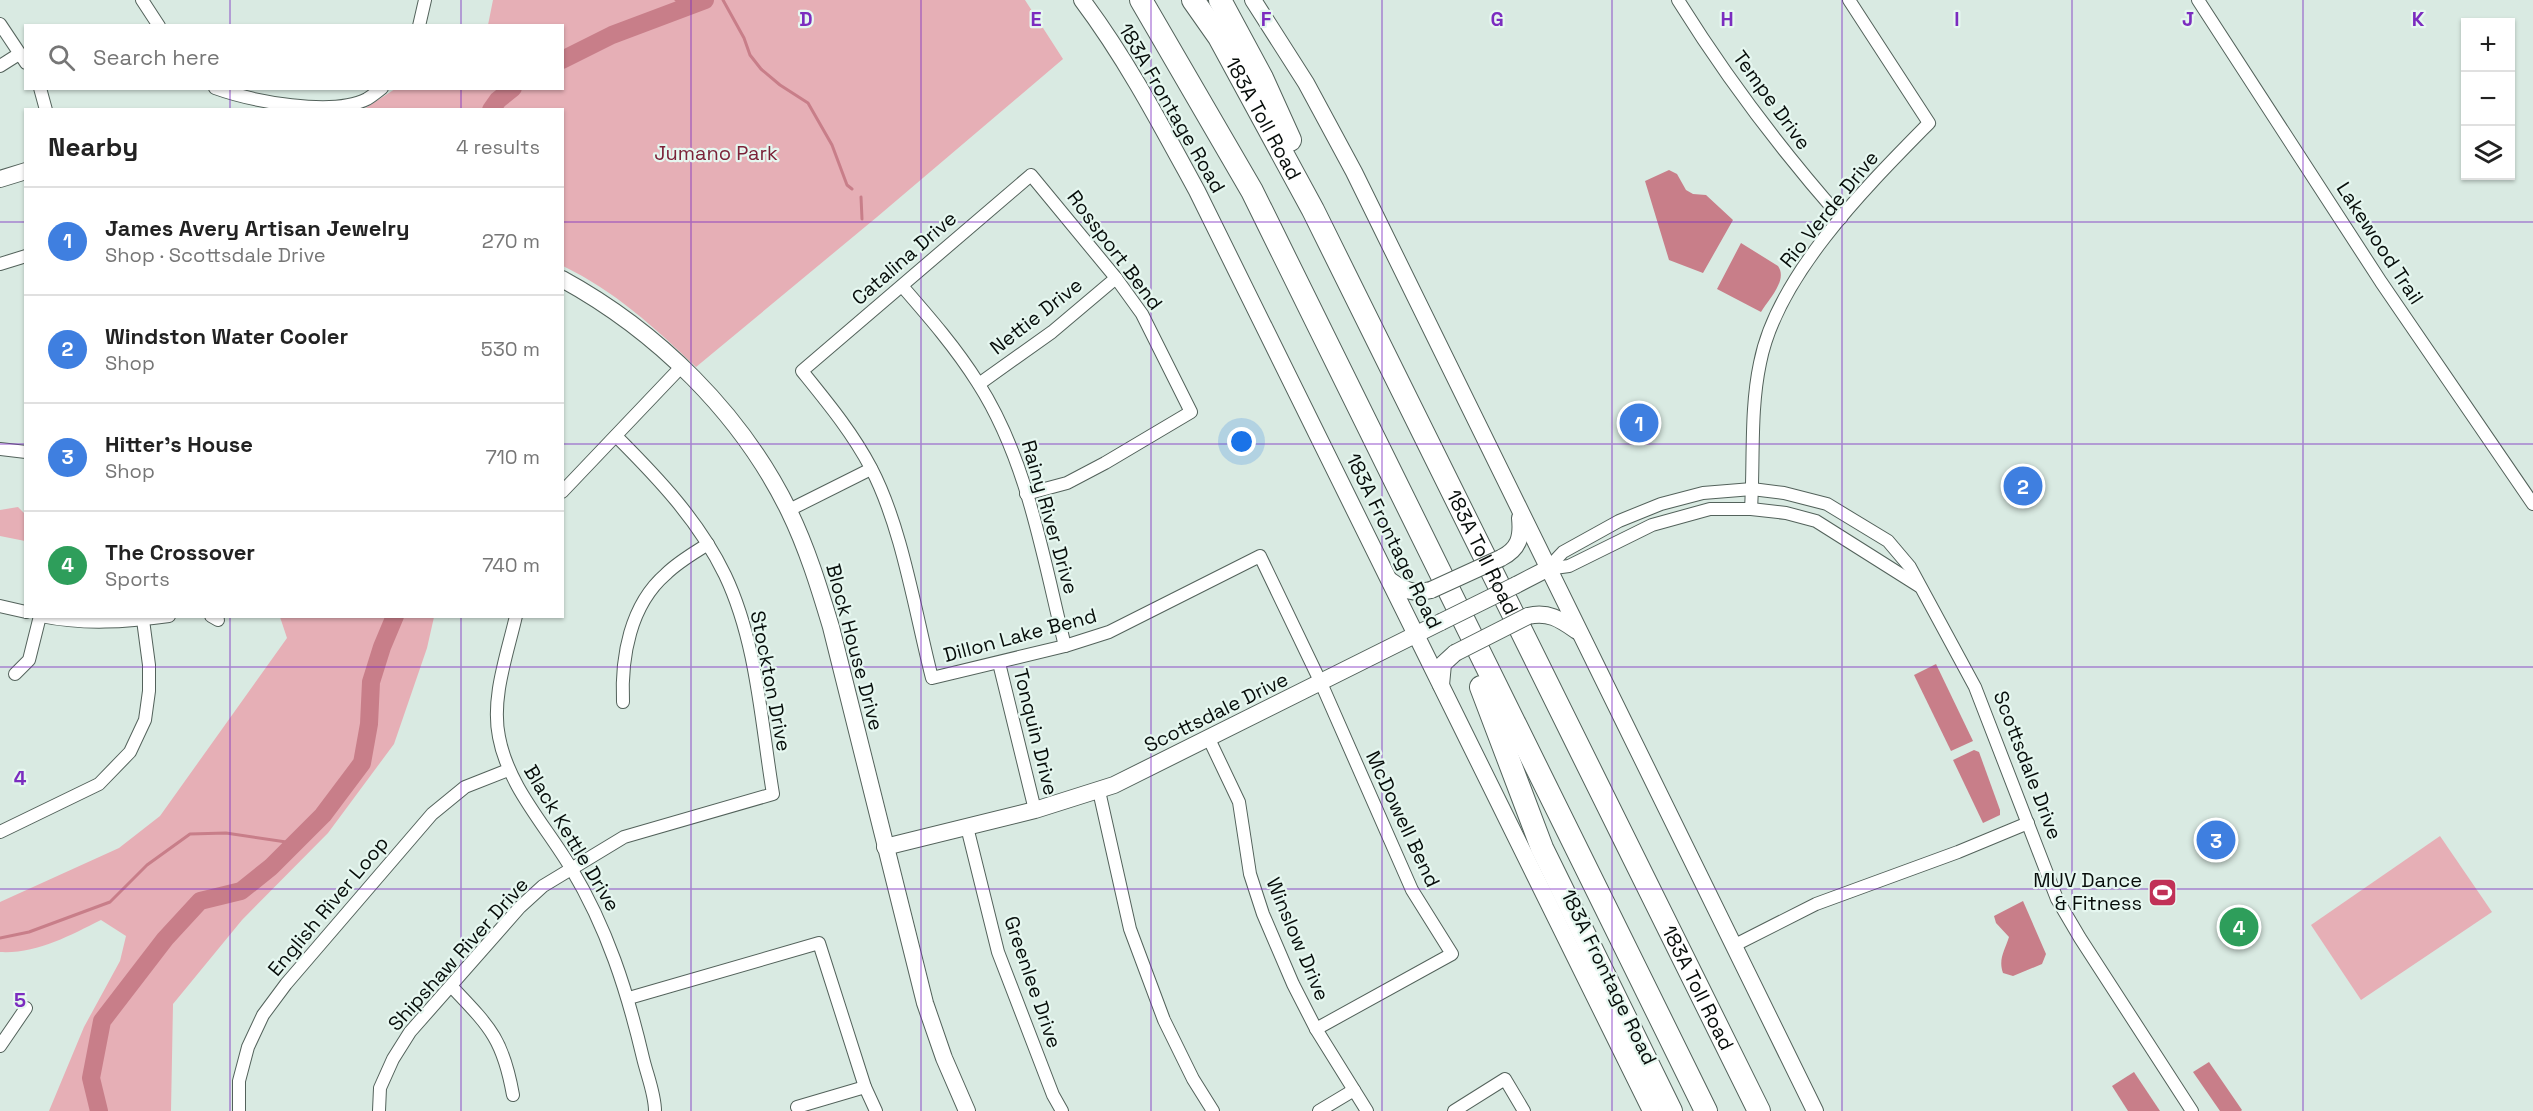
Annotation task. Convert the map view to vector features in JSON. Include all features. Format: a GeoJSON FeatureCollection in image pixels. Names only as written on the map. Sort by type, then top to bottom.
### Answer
{"type":"FeatureCollection","features":[{"type":"Feature","properties":{"kind":"highway"},"geometry":{"type":"LineString","coordinates":[[1141,0],[1251,191],[1706,1111]]}},
{"type":"Feature","properties":{"kind":"highway","name":"183A Toll Road"},"geometry":{"type":"LineString","coordinates":[[1193,0],[1219,37],[1313,210],[1758,1111]]}},
{"type":"Feature","properties":{"kind":"highway"},"geometry":{"type":"LineString","coordinates":[[1220,0],[1262,78],[1297,154],[1313,210]]}},
{"type":"Feature","properties":{"kind":"highway"},"geometry":{"type":"LineString","coordinates":[[1433,559],[1542,848],[1671,1111]]}},
{"type":"Feature","properties":{"kind":"highway"},"geometry":{"type":"LineString","coordinates":[[1636,865],[1677,927],[1775,1111]]}},
{"type":"Feature","properties":{"kind":"main road","name":"183A Frontage Road"},"geometry":{"type":"LineString","coordinates":[[1082,0],[1110,38],[1152,107],[1191,180],[1652,1111]]}},
{"type":"Feature","properties":{"kind":"main road"},"geometry":{"type":"LineString","coordinates":[[1253,0],[1306,83],[1354,172],[1815,1111]]}},
{"type":"Feature","properties":{"kind":"main road"},"geometry":{"type":"LineString","coordinates":[[0,178],[24,172]]}},
{"type":"Feature","properties":{"kind":"main road","name":"Block House Drive"},"geometry":{"type":"LineString","coordinates":[[564,280],[615,311],[664,349],[737,429],[789,510],[814,569],[831,627],[925,1003],[944,1058],[967,1111]]}},
{"type":"Feature","properties":{"kind":"main road"},"geometry":{"type":"LineString","coordinates":[[1391,581],[1410,592],[1419,593],[1431,590],[1511,553],[1520,540],[1518,510]]}},
{"type":"Feature","properties":{"kind":"main road","name":"Scottsdale Drive"},"geometry":{"type":"LineString","coordinates":[[885,847],[1035,810],[1099,791],[1130,778],[1547,569]]}},
{"type":"Feature","properties":{"kind":"main road"},"geometry":{"type":"LineString","coordinates":[[1441,687],[1443,664],[1455,653],[1528,616],[1539,613],[1550,614],[1578,631]]}},
{"type":"Feature","properties":{"kind":"street"},"geometry":{"type":"LineString","coordinates":[[142,0],[158,24]]}},
{"type":"Feature","properties":{"kind":"street"},"geometry":{"type":"LineString","coordinates":[[420,24],[426,0]]}},
{"type":"Feature","properties":{"kind":"street","name":"Tempe Drive"},"geometry":{"type":"LineString","coordinates":[[1678,0],[1700,35],[1797,168],[1841,218]]}},
{"type":"Feature","properties":{"kind":"street","name":"Rio Verde Drive"},"geometry":{"type":"LineString","coordinates":[[1751,509],[1755,392],[1762,356],[1777,313],[1805,265],[1841,218],[1929,123],[1849,0]]}},
{"type":"Feature","properties":{"kind":"street","name":"Lakewood Trail"},"geometry":{"type":"LineString","coordinates":[[2198,0],[2381,282],[2533,504]]}},
{"type":"Feature","properties":{"kind":"street"},"geometry":{"type":"LineString","coordinates":[[0,24],[22,58],[0,66]]}},
{"type":"Feature","properties":{"kind":"street"},"geometry":{"type":"LineString","coordinates":[[41,90],[45,108]]}},
{"type":"Feature","properties":{"kind":"street"},"geometry":{"type":"LineString","coordinates":[[222,90],[284,107],[331,107],[365,100],[379,90]]}},
{"type":"Feature","properties":{"kind":"street","name":"Rossport Bend"},"geometry":{"type":"LineString","coordinates":[[1026,494],[1067,483],[1105,464],[1191,412],[1142,314],[1116,278],[1031,175]]}},
{"type":"Feature","properties":{"kind":"street","name":"Catalina Drive"},"geometry":{"type":"LineString","coordinates":[[802,371],[1031,175]]}},
{"type":"Feature","properties":{"kind":"street"},"geometry":{"type":"LineString","coordinates":[[0,264],[24,257]]}},
{"type":"Feature","properties":{"kind":"street","name":"Nettie Drive"},"geometry":{"type":"LineString","coordinates":[[979,384],[1052,332],[1116,278]]}},
{"type":"Feature","properties":{"kind":"street","name":"Rainy River Drive"},"geometry":{"type":"LineString","coordinates":[[902,286],[947,340],[979,384],[1014,455],[1065,646]]}},
{"type":"Feature","properties":{"kind":"street"},"geometry":{"type":"LineString","coordinates":[[564,490],[681,367]]}},
{"type":"Feature","properties":{"kind":"street","name":"Dillon Lake Bend"},"geometry":{"type":"LineString","coordinates":[[802,371],[843,422],[871,469],[892,517],[932,678],[1065,646],[1109,632],[1260,556]]}},
{"type":"Feature","properties":{"kind":"street","name":"Stockton Drive"},"geometry":{"type":"LineString","coordinates":[[616,436],[664,484],[708,544],[726,576],[742,621],[752,660],[773,794]]}},
{"type":"Feature","properties":{"kind":"street"},"geometry":{"type":"LineString","coordinates":[[0,449],[24,452]]}},
{"type":"Feature","properties":{"kind":"street"},"geometry":{"type":"LineString","coordinates":[[789,510],[871,469]]}},
{"type":"Feature","properties":{"kind":"street","name":"Scottsdale Drive"},"geometry":{"type":"LineString","coordinates":[[1547,569],[1563,552],[1619,521],[1661,504],[1703,493],[1752,489],[1784,493],[1827,504],[1888,541],[1910,567],[1975,687],[2057,899],[2192,1111]]}},
{"type":"Feature","properties":{"kind":"street","name":"Scottsdale Drive"},"geometry":{"type":"LineString","coordinates":[[1547,569],[1569,566],[1652,525],[1710,509],[1751,509],[1786,513],[1816,521],[1920,586]]}},
{"type":"Feature","properties":{"kind":"street"},"geometry":{"type":"LineString","coordinates":[[622,702],[622,678],[631,627],[643,600],[665,574],[708,544]]}},
{"type":"Feature","properties":{"kind":"street","name":"McDowell Bend"},"geometry":{"type":"LineString","coordinates":[[1260,556],[1321,683],[1412,890],[1452,954],[1316,1029]]}},
{"type":"Feature","properties":{"kind":"street"},"geometry":{"type":"LineString","coordinates":[[0,606],[24,612]]}},
{"type":"Feature","properties":{"kind":"street"},"geometry":{"type":"LineString","coordinates":[[15,674],[29,660],[40,618]]}},
{"type":"Feature","properties":{"kind":"street"},"geometry":{"type":"LineString","coordinates":[[53,618],[106,624],[156,618]]}},
{"type":"Feature","properties":{"kind":"street","name":"Black Kettle Drive"},"geometry":{"type":"LineString","coordinates":[[516,618],[498,696],[498,736],[508,770],[571,867],[612,949],[629,998],[655,1111]]}},
{"type":"Feature","properties":{"kind":"street"},"geometry":{"type":"LineString","coordinates":[[0,832],[99,784],[130,752],[145,720],[149,691],[149,665],[143,620]]}},
{"type":"Feature","properties":{"kind":"street","name":"Tonquin Drive"},"geometry":{"type":"LineString","coordinates":[[999,663],[1035,810]]}},
{"type":"Feature","properties":{"kind":"street","name":"Winslow Drive"},"geometry":{"type":"LineString","coordinates":[[1209,739],[1239,802],[1250,874],[1263,914],[1293,984],[1316,1029],[1367,1111]]}},
{"type":"Feature","properties":{"kind":"street","name":"English River Loop"},"geometry":{"type":"LineString","coordinates":[[239,1111],[239,1081],[248,1047],[264,1015],[286,984],[432,814],[465,787],[508,770]]}},
{"type":"Feature","properties":{"kind":"street"},"geometry":{"type":"LineString","coordinates":[[1099,791],[1130,928],[1164,1020],[1193,1079],[1213,1111]]}},
{"type":"Feature","properties":{"kind":"street","name":"Shipshaw River Drive"},"geometry":{"type":"LineString","coordinates":[[380,1111],[380,1088],[393,1059],[410,1032],[452,987],[520,907],[543,886],[624,837],[773,794]]}},
{"type":"Feature","properties":{"kind":"street"},"geometry":{"type":"LineString","coordinates":[[1733,946],[1816,904],[1958,852],[2028,823]]}},
{"type":"Feature","properties":{"kind":"street","name":"Greenlee Drive"},"geometry":{"type":"LineString","coordinates":[[967,827],[998,952],[1053,1095],[1062,1111]]}},
{"type":"Feature","properties":{"kind":"street"},"geometry":{"type":"LineString","coordinates":[[629,998],[819,943],[865,1087],[876,1111]]}},
{"type":"Feature","properties":{"kind":"street"},"geometry":{"type":"LineString","coordinates":[[452,987],[494,1034],[507,1062],[513,1095]]}},
{"type":"Feature","properties":{"kind":"street"},"geometry":{"type":"LineString","coordinates":[[0,1046],[26,1008]]}},
{"type":"Feature","properties":{"kind":"street"},"geometry":{"type":"LineString","coordinates":[[1454,1111],[1505,1079],[1524,1111]]}},
{"type":"Feature","properties":{"kind":"street"},"geometry":{"type":"LineString","coordinates":[[797,1107],[865,1087]]}},
{"type":"Feature","properties":{"kind":"street"},"geometry":{"type":"LineString","coordinates":[[1319,1111],[1354,1090]]}},
{"type":"Feature","properties":{"kind":"green space","name":"Jumano Park"},"geometry":{"type":"Polygon","coordinates":[[[493,0],[1025,0],[1063,59],[696,367],[633,311],[600,287],[564,267],[564,108],[366,108],[393,90],[564,90],[564,24],[488,24],[493,0]]]}},
{"type":"Feature","properties":{"kind":"green space"},"geometry":{"type":"Polygon","coordinates":[[[18,507],[24,513],[24,541],[0,536],[0,510],[18,507]]]}},
{"type":"Feature","properties":{"kind":"green space"},"geometry":{"type":"Polygon","coordinates":[[[280,618],[434,618],[427,648],[394,744],[328,833],[242,920],[173,1004],[171,1111],[49,1111],[84,1027],[120,961],[126,936],[101,920],[39,947],[0,952],[0,902],[119,848],[160,816],[287,638],[280,618]]]}},
{"type":"Feature","properties":{"kind":"green space"},"geometry":{"type":"Polygon","coordinates":[[[2440,836],[2492,912],[2361,1000],[2311,925],[2440,836]]]}},
{"type":"Feature","properties":{"kind":"shaded area"},"geometry":{"type":"Polygon","coordinates":[[[1669,170],[1677,174],[1686,190],[1693,194],[1706,195],[1733,220],[1703,273],[1669,260],[1645,181],[1669,170]]]}},
{"type":"Feature","properties":{"kind":"shaded area"},"geometry":{"type":"Polygon","coordinates":[[[1741,243],[1778,266],[1780,271],[1779,283],[1761,312],[1717,289],[1741,243]]]}},
{"type":"Feature","properties":{"kind":"shaded area"},"geometry":{"type":"Polygon","coordinates":[[[1936,664],[1973,741],[1951,751],[1914,675],[1936,664]]]}},
{"type":"Feature","properties":{"kind":"shaded area"},"geometry":{"type":"Polygon","coordinates":[[[1974,750],[1979,752],[2000,810],[2000,815],[1983,823],[1953,760],[1974,750]]]}},
{"type":"Feature","properties":{"kind":"shaded area"},"geometry":{"type":"Polygon","coordinates":[[[2023,901],[2046,954],[2042,964],[2013,976],[2003,973],[2002,959],[2009,937],[1996,923],[1994,916],[2023,901]]]}},
{"type":"Feature","properties":{"kind":"shaded area"},"geometry":{"type":"Polygon","coordinates":[[[2209,1062],[2241,1111],[2220,1111],[2193,1072],[2209,1062]]]}},
{"type":"Feature","properties":{"kind":"shaded area"},"geometry":{"type":"Polygon","coordinates":[[[2134,1072],[2160,1111],[2128,1111],[2112,1086],[2134,1072]]]}},
{"type":"Feature","properties":{"kind":"waterway"},"geometry":{"type":"LineString","coordinates":[[676,0],[686,6]]}},
{"type":"Feature","properties":{"kind":"waterway"},"geometry":{"type":"LineString","coordinates":[[564,59],[612,35],[705,0]]}},
{"type":"Feature","properties":{"kind":"waterway"},"geometry":{"type":"LineString","coordinates":[[723,0],[744,38],[750,55],[761,69],[780,85],[808,103],[832,145],[847,185],[852,189]]}},
{"type":"Feature","properties":{"kind":"waterway"},"geometry":{"type":"LineString","coordinates":[[492,108],[510,90]]}},
{"type":"Feature","properties":{"kind":"waterway"},"geometry":{"type":"LineString","coordinates":[[861,197],[862,219]]}},
{"type":"Feature","properties":{"kind":"waterway"},"geometry":{"type":"LineString","coordinates":[[99,1111],[91,1078],[102,1021],[165,939],[200,901],[241,891],[271,867],[323,815],[362,763],[369,724],[371,682],[394,618]]}},
{"type":"Feature","properties":{"kind":"waterway"},"geometry":{"type":"LineString","coordinates":[[0,938],[29,932],[110,902],[147,865],[190,834],[226,833],[293,843]]}},
{"type":"Feature","properties":{"kind":"place","name":"James Avery Artisan Jewelry"},"geometry":{"type":"Point","coordinates":[1639,423]}},
{"type":"Feature","properties":{"kind":"place","name":"Windston Water Cooler"},"geometry":{"type":"Point","coordinates":[2023,486]}},
{"type":"Feature","properties":{"kind":"place","name":"Hitter's House"},"geometry":{"type":"Point","coordinates":[2216,840]}},
{"type":"Feature","properties":{"kind":"place","name":"MUV Dance & Fitness"},"geometry":{"type":"Point","coordinates":[2163,892]}},
{"type":"Feature","properties":{"kind":"place","name":"The Crossover"},"geometry":{"type":"Point","coordinates":[2239,927]}}]}
